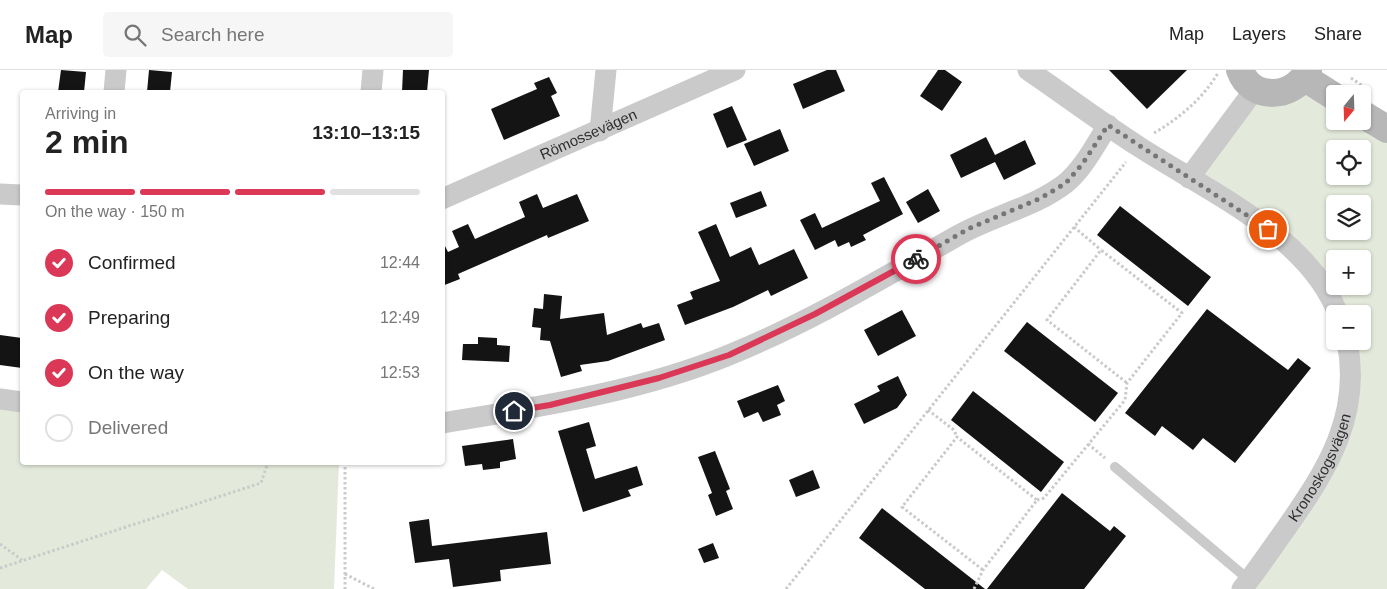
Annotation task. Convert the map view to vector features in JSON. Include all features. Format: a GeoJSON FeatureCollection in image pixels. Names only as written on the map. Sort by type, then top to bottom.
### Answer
{"type":"FeatureCollection","features":[{"type":"Feature","properties":{"kind":"street"},"geometry":{"type":"LineString","coordinates":[[114,90],[116,70]]}},
{"type":"Feature","properties":{"kind":"street"},"geometry":{"type":"LineString","coordinates":[[371,90],[373,70]]}},
{"type":"Feature","properties":{"kind":"street"},"geometry":{"type":"LineString","coordinates":[[600,131],[606,70]]}},
{"type":"Feature","properties":{"kind":"street","name":"Römossevägen"},"geometry":{"type":"LineString","coordinates":[[445,198],[735,70]]}},
{"type":"Feature","properties":{"kind":"street"},"geometry":{"type":"LineString","coordinates":[[1028,70],[1139,147],[1268,229],[1318,278],[1333,305]]}},
{"type":"Feature","properties":{"kind":"street"},"geometry":{"type":"LineString","coordinates":[[1189,178],[1247,79],[1269,94],[1285,92],[1296,87],[1306,74],[1338,85]]}},
{"type":"Feature","properties":{"kind":"street"},"geometry":{"type":"LineString","coordinates":[[1371,108],[1387,129]]}},
{"type":"Feature","properties":{"kind":"street"},"geometry":{"type":"LineString","coordinates":[[445,422],[550,405],[659,378],[729,355],[815,314],[970,228],[1050,193],[1066,183],[1072,176],[1108,125]]}},
{"type":"Feature","properties":{"kind":"street"},"geometry":{"type":"LineString","coordinates":[[0,194],[20,195]]}},
{"type":"Feature","properties":{"kind":"street","name":"Kronoskogsvägen"},"geometry":{"type":"LineString","coordinates":[[1251,586],[1317,484],[1343,430],[1350,398],[1347,350]]}},
{"type":"Feature","properties":{"kind":"street"},"geometry":{"type":"LineString","coordinates":[[0,399],[20,402]]}},
{"type":"Feature","properties":{"kind":"lane","name":"Kronoskogsvägen"},"geometry":{"type":"LineString","coordinates":[[1115,467],[1251,586]]}},
{"type":"Feature","properties":{"kind":"path"},"geometry":{"type":"LineString","coordinates":[[786,589],[1139,147],[1150,135],[1172,123],[1208,90],[1219,70]]}},
{"type":"Feature","properties":{"kind":"path"},"geometry":{"type":"LineString","coordinates":[[974,589],[983,570],[1037,500],[1044,498],[1125,400],[1127,383],[1182,313],[1074,227]]}},
{"type":"Feature","properties":{"kind":"path"},"geometry":{"type":"LineString","coordinates":[[1101,250],[1047,320],[1127,383]]}},
{"type":"Feature","properties":{"kind":"path"},"geometry":{"type":"LineString","coordinates":[[928,410],[954,430],[956,437],[1037,500]]}},
{"type":"Feature","properties":{"kind":"path"},"geometry":{"type":"LineString","coordinates":[[956,437],[902,507],[983,570]]}},
{"type":"Feature","properties":{"kind":"path"},"geometry":{"type":"LineString","coordinates":[[1088,444],[1115,467]]}},
{"type":"Feature","properties":{"kind":"path"},"geometry":{"type":"LineString","coordinates":[[0,568],[261,483],[267,465]]}},
{"type":"Feature","properties":{"kind":"path"},"geometry":{"type":"LineString","coordinates":[[344,465],[345,589]]}},
{"type":"Feature","properties":{"kind":"path"},"geometry":{"type":"LineString","coordinates":[[0,544],[22,561]]}},
{"type":"Feature","properties":{"kind":"path"},"geometry":{"type":"LineString","coordinates":[[345,574],[374,589]]}},
{"type":"Feature","properties":{"kind":"green space"},"geometry":{"type":"Polygon","coordinates":[[[1255,89],[1326,96],[1326,130],[1371,130],[1371,124],[1387,129],[1387,589],[1242,589],[1333,454],[1346,350],[1371,350],[1371,305],[1333,305],[1327,295],[1371,295],[1371,250],[1326,250],[1326,292],[1318,278],[1189,178],[1255,89]]]}},
{"type":"Feature","properties":{"kind":"green space"},"geometry":{"type":"Polygon","coordinates":[[[0,403],[20,405],[20,465],[339,465],[334,589],[188,589],[162,570],[146,589],[0,589],[0,403]]]}},
{"type":"Feature","properties":{"kind":"building"},"geometry":{"type":"Polygon","coordinates":[[[61,70],[86,72],[84,90],[58,90],[61,70]]]}},
{"type":"Feature","properties":{"kind":"building"},"geometry":{"type":"Polygon","coordinates":[[[149,70],[172,72],[170,90],[147,90],[149,70]]]}},
{"type":"Feature","properties":{"kind":"building"},"geometry":{"type":"Polygon","coordinates":[[[403,70],[429,70],[427,90],[402,90],[403,70]]]}},
{"type":"Feature","properties":{"kind":"building"},"geometry":{"type":"Polygon","coordinates":[[[827,70],[836,70],[845,91],[803,109],[793,84],[827,70]]]}},
{"type":"Feature","properties":{"kind":"building"},"geometry":{"type":"Polygon","coordinates":[[[938,70],[945,70],[962,82],[942,111],[920,96],[938,70]]]}},
{"type":"Feature","properties":{"kind":"building"},"geometry":{"type":"Polygon","coordinates":[[[1109,70],[1187,70],[1147,109],[1109,70]]]}},
{"type":"Feature","properties":{"kind":"building"},"geometry":{"type":"Polygon","coordinates":[[[549,77],[557,93],[551,96],[560,116],[504,140],[491,109],[537,89],[534,83],[549,77]]]}},
{"type":"Feature","properties":{"kind":"building"},"geometry":{"type":"Polygon","coordinates":[[[732,106],[747,140],[727,148],[713,114],[732,106]]]}},
{"type":"Feature","properties":{"kind":"building"},"geometry":{"type":"Polygon","coordinates":[[[780,129],[789,151],[754,166],[744,144],[780,129]]]}},
{"type":"Feature","properties":{"kind":"building"},"geometry":{"type":"Polygon","coordinates":[[[986,137],[995,155],[1025,140],[1036,164],[1004,180],[995,162],[961,178],[950,155],[986,137]]]}},
{"type":"Feature","properties":{"kind":"building"},"geometry":{"type":"Polygon","coordinates":[[[884,177],[903,214],[863,235],[866,240],[851,247],[849,242],[838,247],[835,240],[815,250],[800,220],[815,213],[822,228],[880,201],[871,183],[884,177]]]}},
{"type":"Feature","properties":{"kind":"building"},"geometry":{"type":"Polygon","coordinates":[[[928,189],[940,211],[918,223],[906,202],[928,189]]]}},
{"type":"Feature","properties":{"kind":"building"},"geometry":{"type":"Polygon","coordinates":[[[761,191],[767,206],[736,218],[730,203],[761,191]]]}},
{"type":"Feature","properties":{"kind":"building"},"geometry":{"type":"Polygon","coordinates":[[[537,194],[543,208],[577,194],[589,221],[548,238],[547,235],[458,274],[460,279],[445,285],[445,246],[448,252],[459,247],[452,231],[468,224],[475,239],[525,217],[519,202],[537,194]]]}},
{"type":"Feature","properties":{"kind":"building"},"geometry":{"type":"Polygon","coordinates":[[[1120,206],[1211,277],[1188,306],[1097,235],[1120,206]]]}},
{"type":"Feature","properties":{"kind":"building"},"geometry":{"type":"Polygon","coordinates":[[[716,224],[730,257],[751,247],[759,265],[794,249],[808,278],[771,296],[768,290],[733,307],[685,325],[677,305],[693,299],[690,292],[720,281],[698,232],[716,224]]]}},
{"type":"Feature","properties":{"kind":"building"},"geometry":{"type":"Polygon","coordinates":[[[544,294],[562,296],[560,319],[604,313],[607,335],[641,323],[643,328],[659,323],[665,340],[608,361],[580,365],[582,371],[561,377],[550,341],[540,340],[541,328],[532,327],[534,308],[543,309],[544,294]]]}},
{"type":"Feature","properties":{"kind":"building"},"geometry":{"type":"Polygon","coordinates":[[[1207,309],[1288,370],[1298,358],[1311,368],[1235,463],[1203,438],[1193,450],[1162,426],[1155,436],[1125,413],[1207,309]]]}},
{"type":"Feature","properties":{"kind":"building"},"geometry":{"type":"Polygon","coordinates":[[[902,310],[916,336],[878,356],[864,330],[902,310]]]}},
{"type":"Feature","properties":{"kind":"building"},"geometry":{"type":"Polygon","coordinates":[[[1027,322],[1118,393],[1095,422],[1004,351],[1027,322]]]}},
{"type":"Feature","properties":{"kind":"building"},"geometry":{"type":"Polygon","coordinates":[[[0,335],[20,338],[20,368],[0,365],[0,335]]]}},
{"type":"Feature","properties":{"kind":"building"},"geometry":{"type":"Polygon","coordinates":[[[478,337],[497,338],[497,345],[510,346],[509,362],[462,360],[463,344],[478,344],[478,337]]]}},
{"type":"Feature","properties":{"kind":"building"},"geometry":{"type":"Polygon","coordinates":[[[898,376],[907,395],[897,408],[864,424],[854,404],[880,391],[877,386],[898,376]]]}},
{"type":"Feature","properties":{"kind":"building"},"geometry":{"type":"Polygon","coordinates":[[[778,385],[785,401],[777,405],[781,415],[763,422],[758,412],[744,418],[737,401],[778,385]]]}},
{"type":"Feature","properties":{"kind":"building"},"geometry":{"type":"Polygon","coordinates":[[[973,391],[1064,462],[1041,492],[951,420],[973,391]]]}},
{"type":"Feature","properties":{"kind":"building"},"geometry":{"type":"Polygon","coordinates":[[[589,422],[596,446],[586,449],[595,479],[637,466],[643,485],[628,490],[631,496],[583,512],[558,431],[589,422]]]}},
{"type":"Feature","properties":{"kind":"building"},"geometry":{"type":"Polygon","coordinates":[[[513,439],[516,459],[500,462],[500,468],[483,470],[482,464],[465,466],[462,446],[513,439]]]}},
{"type":"Feature","properties":{"kind":"building"},"geometry":{"type":"Polygon","coordinates":[[[715,451],[730,489],[726,491],[733,509],[716,516],[708,495],[712,493],[698,457],[715,451]]]}},
{"type":"Feature","properties":{"kind":"building"},"geometry":{"type":"Polygon","coordinates":[[[813,470],[820,488],[796,497],[789,480],[813,470]]]}},
{"type":"Feature","properties":{"kind":"building"},"geometry":{"type":"Polygon","coordinates":[[[1062,493],[1110,531],[1114,526],[1126,536],[1084,589],[987,589],[1062,493]]]}},
{"type":"Feature","properties":{"kind":"building"},"geometry":{"type":"Polygon","coordinates":[[[882,508],[985,589],[925,589],[859,538],[882,508]]]}},
{"type":"Feature","properties":{"kind":"building"},"geometry":{"type":"Polygon","coordinates":[[[429,519],[432,546],[547,532],[551,564],[500,570],[501,581],[453,587],[449,559],[415,563],[409,522],[429,519]]]}},
{"type":"Feature","properties":{"kind":"building"},"geometry":{"type":"Polygon","coordinates":[[[713,543],[719,558],[704,563],[698,549],[713,543]]]}},
{"type":"Feature","properties":{"kind":"way so far"},"geometry":{"type":"LineString","coordinates":[[916,259],[970,228],[1041,198],[1066,183],[1083,163],[1108,125],[1139,147],[1268,229]]}},
{"type":"Feature","properties":{"kind":"route"},"geometry":{"type":"LineString","coordinates":[[514,411],[550,405],[659,378],[729,355],[815,314],[916,259]]}}]}
